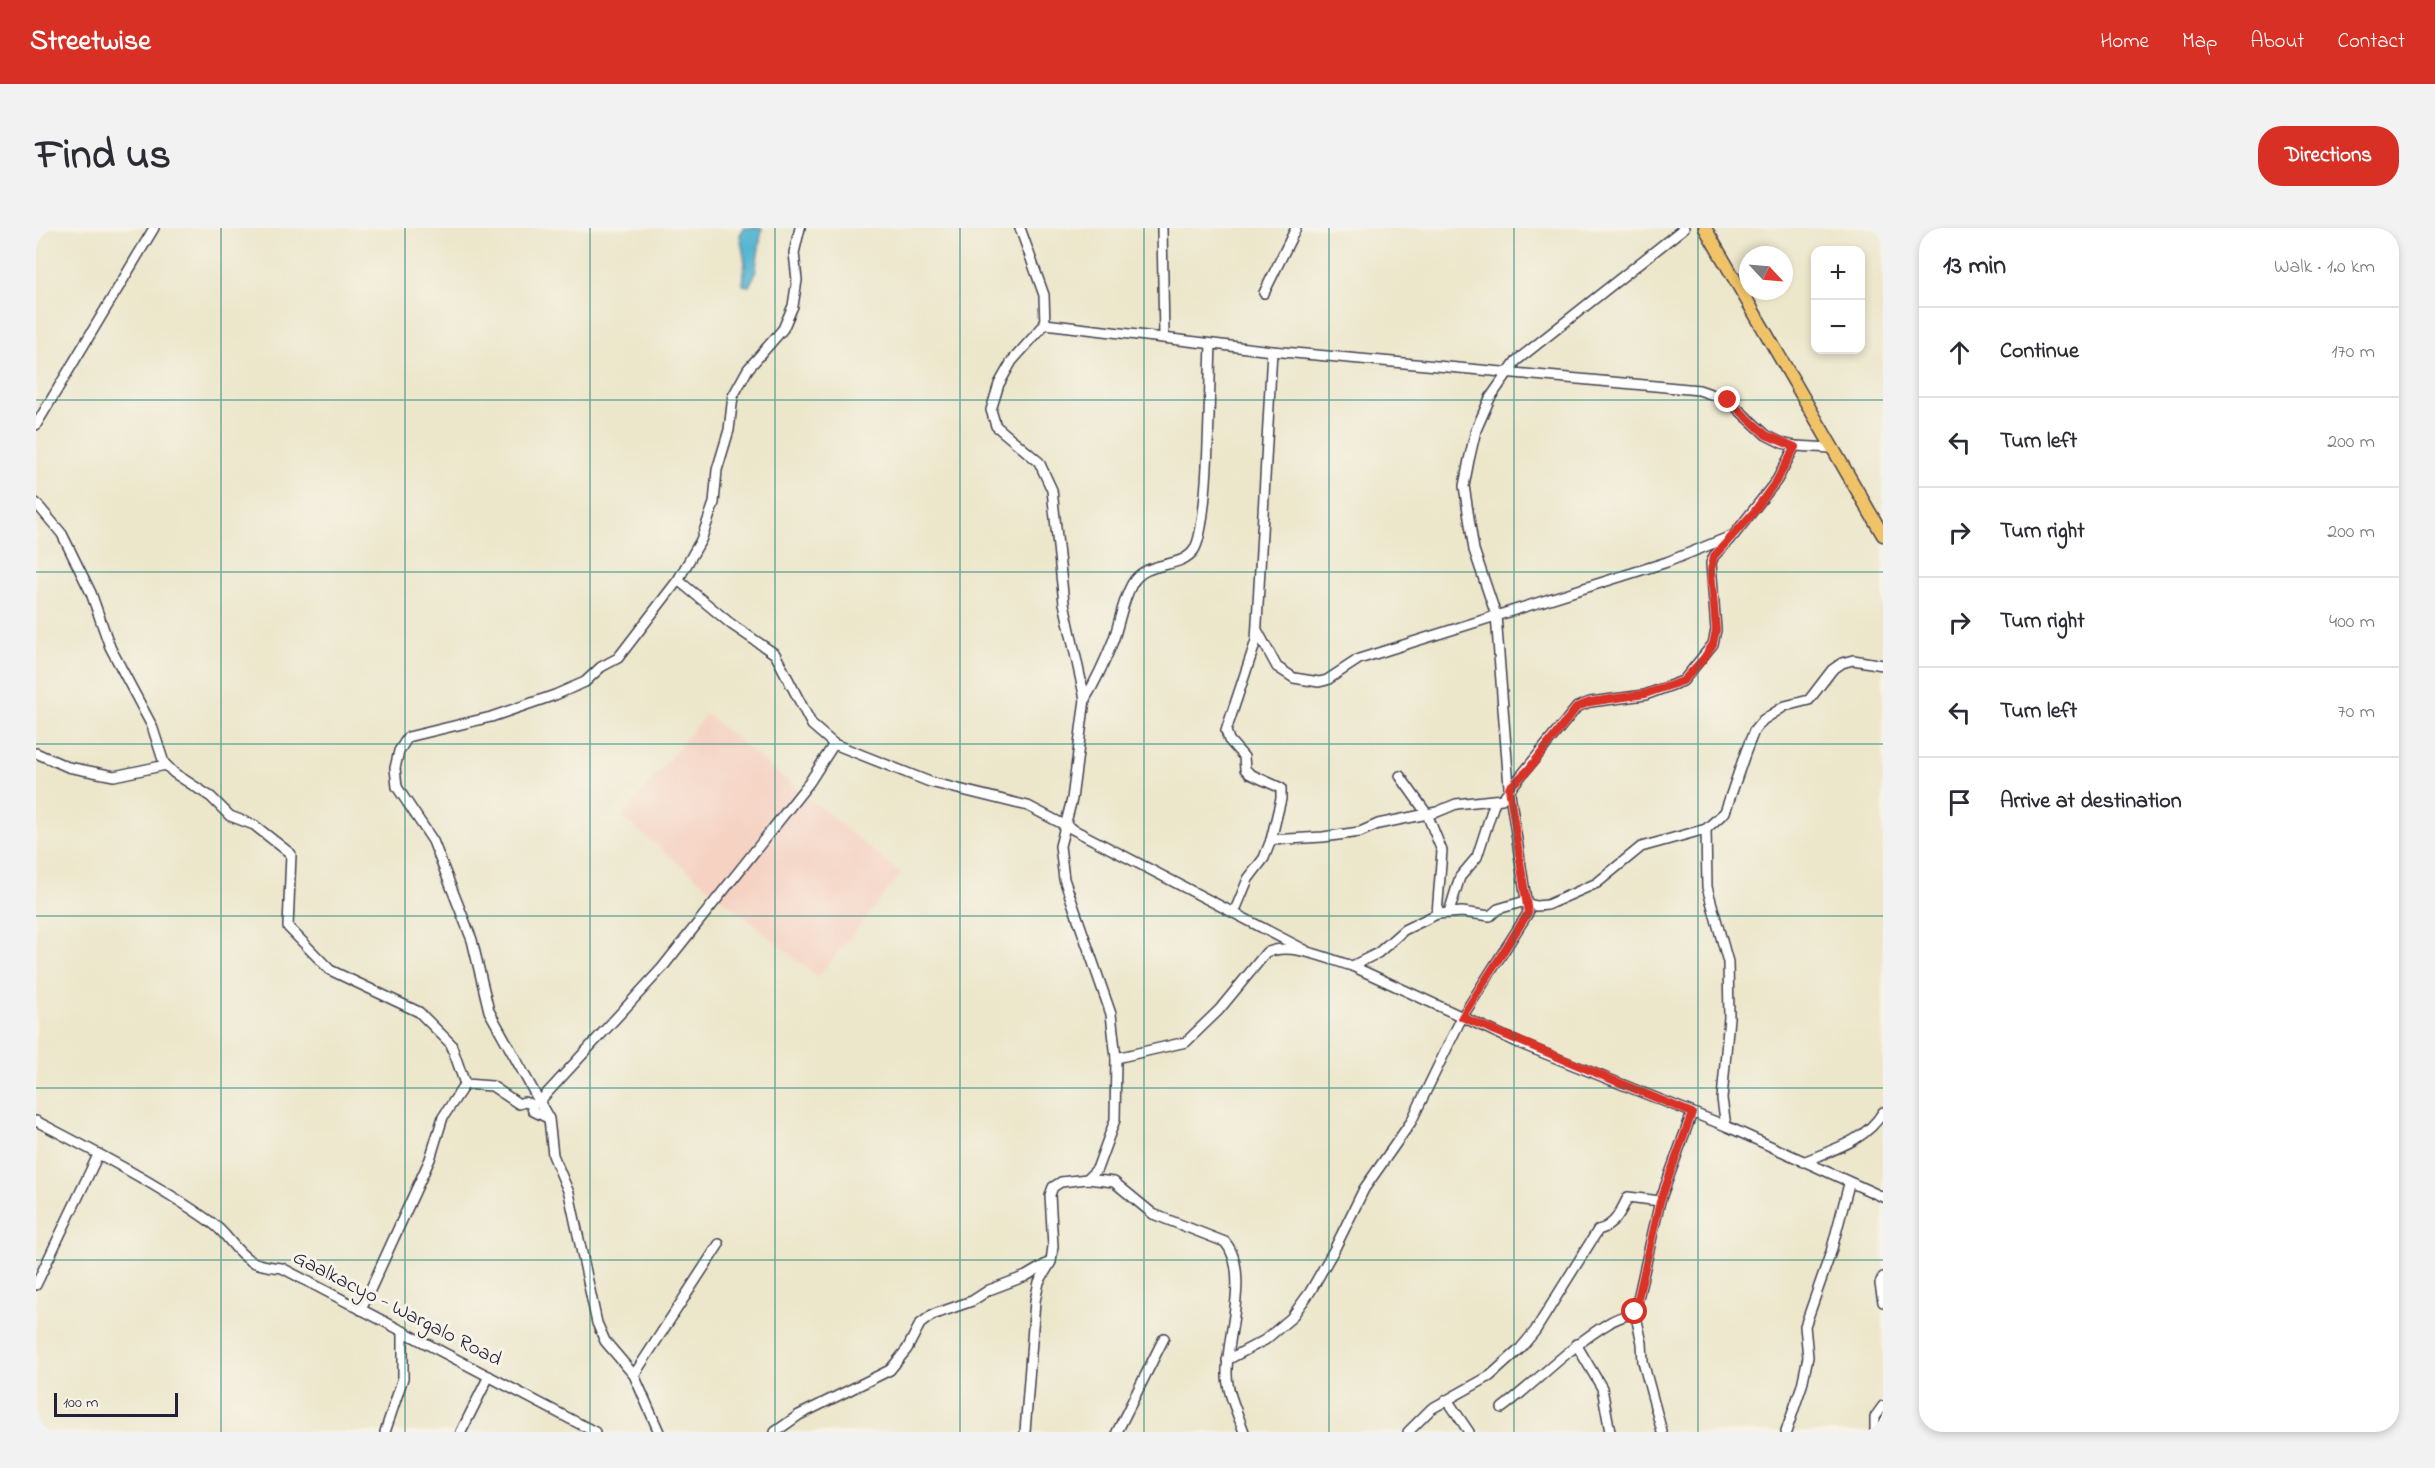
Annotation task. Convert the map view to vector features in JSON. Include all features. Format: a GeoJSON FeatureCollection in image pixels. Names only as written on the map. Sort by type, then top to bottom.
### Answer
{"type":"FeatureCollection","features":[{"type":"Feature","properties":{"kind":"main road"},"geometry":{"type":"LineString","coordinates":[[1705,228],[1883,535]]}},
{"type":"Feature","properties":{"kind":"street"},"geometry":{"type":"LineString","coordinates":[[36,425],[154,228]]}},
{"type":"Feature","properties":{"kind":"street"},"geometry":{"type":"LineString","coordinates":[[659,1432],[634,1375],[605,1341],[597,1323],[569,1193],[552,1155],[549,1119],[538,1103],[489,1011],[472,940],[433,841],[397,787],[395,768],[399,752],[408,737],[491,717],[585,682],[601,667],[618,658],[678,580],[701,540],[714,503],[717,470],[729,430],[733,396],[748,369],[783,328],[793,306],[797,280],[795,253],[800,228]]}},
{"type":"Feature","properties":{"kind":"street"},"geometry":{"type":"LineString","coordinates":[[1020,228],[1044,295],[1047,309],[1046,324],[1012,361],[999,384],[991,410],[996,426],[1040,462],[1052,490],[1064,603],[1085,699]]}},
{"type":"Feature","properties":{"kind":"street"},"geometry":{"type":"LineString","coordinates":[[1162,228],[1164,336]]}},
{"type":"Feature","properties":{"kind":"street"},"geometry":{"type":"LineString","coordinates":[[1264,293],[1296,228]]}},
{"type":"Feature","properties":{"kind":"street"},"geometry":{"type":"LineString","coordinates":[[1227,1360],[1265,1340],[1292,1318],[1310,1292],[1365,1189],[1411,1122],[1462,1017],[1528,913],[1509,788],[1496,615],[1474,550],[1464,486],[1476,430],[1490,398],[1508,372],[1531,347],[1684,228]]}},
{"type":"Feature","properties":{"kind":"street"},"geometry":{"type":"LineString","coordinates":[[1046,324],[1164,336],[1211,345],[1698,390],[1728,400],[1766,435],[1795,447],[1832,448]]}},
{"type":"Feature","properties":{"kind":"street"},"geometry":{"type":"LineString","coordinates":[[1088,1179],[1097,1169],[1115,1120],[1116,1058],[1112,1014],[1064,879],[1060,846],[1072,799],[1085,699],[1113,640],[1133,582],[1148,569],[1179,561],[1192,552],[1199,540],[1205,496],[1211,345]]}},
{"type":"Feature","properties":{"kind":"street"},"geometry":{"type":"LineString","coordinates":[[1234,913],[1248,879],[1264,858],[1281,799],[1281,788],[1250,774],[1245,769],[1244,757],[1229,740],[1226,730],[1236,695],[1253,655],[1257,630],[1265,435],[1272,351]]}},
{"type":"Feature","properties":{"kind":"street"},"geometry":{"type":"LineString","coordinates":[[1271,840],[1360,832],[1378,824],[1427,814],[1456,804],[1495,801],[1507,795],[1509,788],[1533,764],[1577,707],[1590,702],[1645,694],[1683,681],[1704,658],[1713,644],[1716,630],[1711,563],[1720,548],[1734,535],[1777,480],[1795,447]]}},
{"type":"Feature","properties":{"kind":"street"},"geometry":{"type":"LineString","coordinates":[[36,503],[52,519],[91,593],[114,654],[152,726],[166,765],[174,773],[211,797],[230,816],[254,825],[291,854],[288,927],[330,970],[419,1012],[451,1044],[465,1084]]}},
{"type":"Feature","properties":{"kind":"street"},"geometry":{"type":"LineString","coordinates":[[1257,630],[1281,672],[1294,678],[1319,682],[1359,659],[1667,562],[1734,535]]}},
{"type":"Feature","properties":{"kind":"street"},"geometry":{"type":"LineString","coordinates":[[678,580],[731,624],[775,654],[812,725],[834,744],[930,782],[1028,806],[1315,955]]}},
{"type":"Feature","properties":{"kind":"street"},"geometry":{"type":"LineString","coordinates":[[1352,966],[1378,953],[1404,930],[1437,914],[1449,912],[1490,916],[1498,909],[1522,902],[1547,905],[1597,883],[1641,847],[1706,829],[1725,812],[1754,730],[1763,720],[1785,706],[1809,700],[1832,670],[1842,663],[1853,660],[1883,665]]}},
{"type":"Feature","properties":{"kind":"street"},"geometry":{"type":"LineString","coordinates":[[538,1103],[662,968],[809,783],[834,744]]}},
{"type":"Feature","properties":{"kind":"street"},"geometry":{"type":"LineString","coordinates":[[36,753],[68,767],[114,776],[166,765]]}},
{"type":"Feature","properties":{"kind":"street"},"geometry":{"type":"LineString","coordinates":[[1401,776],[1427,814],[1442,851],[1437,914]]}},
{"type":"Feature","properties":{"kind":"street"},"geometry":{"type":"LineString","coordinates":[[1449,912],[1460,877],[1477,857],[1495,801]]}},
{"type":"Feature","properties":{"kind":"street"},"geometry":{"type":"LineString","coordinates":[[1706,829],[1707,887],[1728,962],[1729,1028],[1722,1099],[1726,1126]]}},
{"type":"Feature","properties":{"kind":"street"},"geometry":{"type":"LineString","coordinates":[[1116,1058],[1186,1042],[1219,1011],[1265,954],[1283,949],[1315,955],[1352,966],[1462,1017],[1726,1126],[1883,1197]]}},
{"type":"Feature","properties":{"kind":"street"},"geometry":{"type":"LineString","coordinates":[[465,1084],[492,1086],[519,1104],[524,1102],[531,1104],[533,1111],[549,1119]]}},
{"type":"Feature","properties":{"kind":"street"},"geometry":{"type":"LineString","coordinates":[[361,1310],[430,1159],[443,1117],[465,1084]]}},
{"type":"Feature","properties":{"kind":"street"},"geometry":{"type":"LineString","coordinates":[[1803,1162],[1852,1142],[1875,1124],[1883,1112]]}},
{"type":"Feature","properties":{"kind":"street"},"geometry":{"type":"LineString","coordinates":[[1662,1432],[1643,1362],[1642,1343],[1635,1312],[1660,1202],[1692,1113]]}},
{"type":"Feature","properties":{"kind":"street","name":"Gaalkacyo - Wargalo Road"},"geometry":{"type":"LineString","coordinates":[[36,1121],[212,1222],[232,1241],[240,1254],[252,1262],[282,1268],[595,1432]]}},
{"type":"Feature","properties":{"kind":"street"},"geometry":{"type":"LineString","coordinates":[[36,1285],[98,1155]]}},
{"type":"Feature","properties":{"kind":"street"},"geometry":{"type":"LineString","coordinates":[[1025,1432],[1035,1302],[1039,1282],[1051,1262],[1053,1246],[1050,1195],[1053,1187],[1061,1182],[1088,1179],[1114,1182],[1153,1214],[1225,1242],[1232,1250],[1236,1280],[1227,1377],[1244,1432]]}},
{"type":"Feature","properties":{"kind":"street"},"geometry":{"type":"LineString","coordinates":[[1786,1432],[1802,1385],[1808,1357],[1805,1326],[1831,1252],[1850,1184]]}},
{"type":"Feature","properties":{"kind":"street"},"geometry":{"type":"LineString","coordinates":[[1408,1432],[1431,1409],[1490,1376],[1520,1349],[1535,1331],[1599,1230],[1606,1228],[1618,1218],[1628,1197],[1660,1202]]}},
{"type":"Feature","properties":{"kind":"street"},"geometry":{"type":"LineString","coordinates":[[634,1375],[719,1244]]}},
{"type":"Feature","properties":{"kind":"street"},"geometry":{"type":"LineString","coordinates":[[775,1432],[799,1415],[890,1370],[906,1349],[920,1324],[932,1315],[972,1301],[989,1290],[1026,1276],[1051,1262]]}},
{"type":"Feature","properties":{"kind":"street"},"geometry":{"type":"LineString","coordinates":[[1883,1277],[1880,1284],[1883,1302]]}},
{"type":"Feature","properties":{"kind":"street"},"geometry":{"type":"LineString","coordinates":[[1503,1408],[1576,1344],[1610,1322],[1635,1312]]}},
{"type":"Feature","properties":{"kind":"street"},"geometry":{"type":"LineString","coordinates":[[385,1432],[403,1378],[403,1331]]}},
{"type":"Feature","properties":{"kind":"street"},"geometry":{"type":"LineString","coordinates":[[1117,1432],[1164,1338]]}},
{"type":"Feature","properties":{"kind":"street"},"geometry":{"type":"LineString","coordinates":[[1576,1344],[1602,1388],[1610,1432]]}},
{"type":"Feature","properties":{"kind":"street"},"geometry":{"type":"LineString","coordinates":[[460,1432],[489,1377]]}},
{"type":"Feature","properties":{"kind":"street"},"geometry":{"type":"LineString","coordinates":[[1448,1401],[1469,1432]]}},
{"type":"Feature","properties":{"kind":"street"},"geometry":{"type":"LineString","coordinates":[[1875,1432],[1875,1417],[1883,1406]]}},
{"type":"Feature","properties":{"kind":"shaded area"},"geometry":{"type":"Polygon","coordinates":[[[706,714],[901,874],[818,977],[622,817],[706,714]]]}},
{"type":"Feature","properties":{"kind":"water"},"geometry":{"type":"Polygon","coordinates":[[[744,228],[762,228],[755,274],[749,286],[743,285],[745,262],[740,235],[744,228]]]}},
{"type":"Feature","properties":{"kind":"route"},"geometry":{"type":"LineString","coordinates":[[1635,1312],[1660,1202],[1692,1113],[1521,1044],[1462,1017],[1528,913],[1509,788],[1544,751],[1571,712],[1577,707],[1590,702],[1604,702],[1645,694],[1683,681],[1704,658],[1713,644],[1716,630],[1711,563],[1720,548],[1753,513],[1777,480],[1795,447],[1766,435],[1728,400]]}}]}
